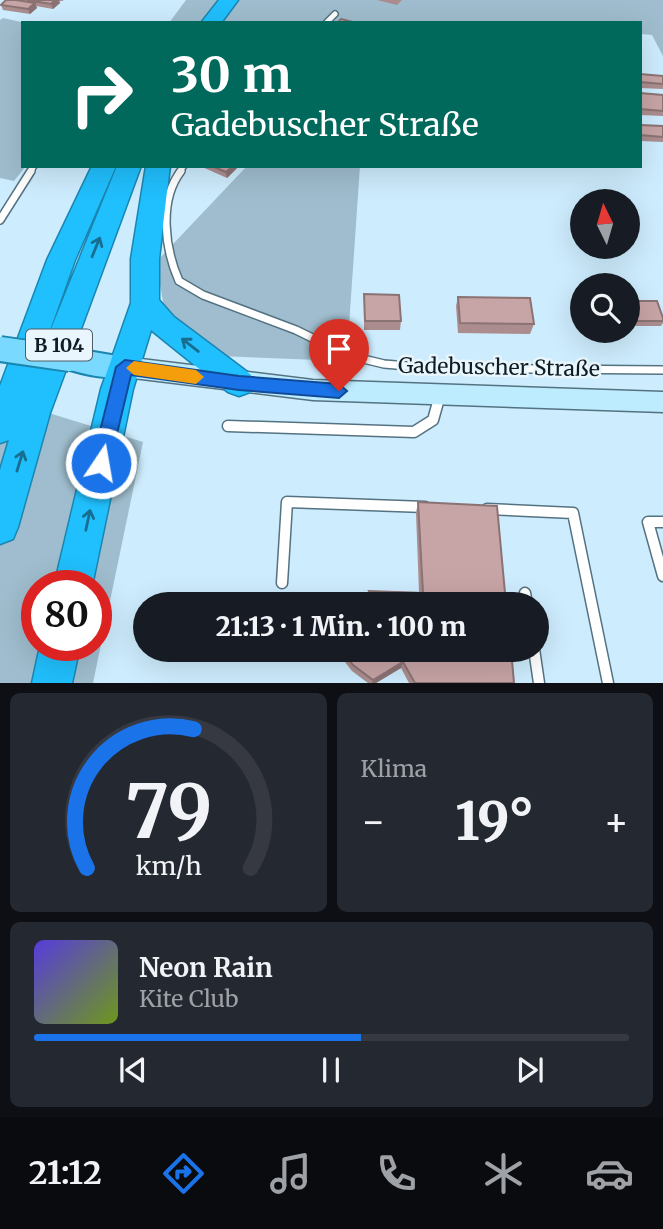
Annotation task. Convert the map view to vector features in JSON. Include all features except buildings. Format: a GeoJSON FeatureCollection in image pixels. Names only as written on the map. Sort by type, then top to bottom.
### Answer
{"type":"FeatureCollection","features":[{"type":"Feature","properties":{"kind":"highway"},"geometry":{"type":"LineString","coordinates":[[209,17],[229,0]]}},
{"type":"Feature","properties":{"kind":"highway","name":"B 104"},"geometry":{"type":"LineString","coordinates":[[0,429],[61,260],[103,168]]}},
{"type":"Feature","properties":{"kind":"highway","name":"B 104"},"geometry":{"type":"LineString","coordinates":[[0,527],[34,413],[127,168]]}},
{"type":"Feature","properties":{"kind":"highway"},"geometry":{"type":"LineString","coordinates":[[78,570],[125,367],[145,303],[145,259],[158,168]]}},
{"type":"Feature","properties":{"kind":"highway"},"geometry":{"type":"LineString","coordinates":[[145,303],[164,325],[239,383]]}},
{"type":"Feature","properties":{"kind":"highway"},"geometry":{"type":"LineString","coordinates":[[52,683],[57,661]]}},
{"type":"Feature","properties":{"kind":"main road","name":"B 104"},"geometry":{"type":"LineString","coordinates":[[0,349],[125,367]]}},
{"type":"Feature","properties":{"kind":"street","name":"Gadebuscher Straße"},"geometry":{"type":"LineString","coordinates":[[125,367],[239,383],[440,395],[663,402]]}},
{"type":"Feature","properties":{"kind":"lane"},"geometry":{"type":"LineString","coordinates":[[328,21],[335,14]]}},
{"type":"Feature","properties":{"kind":"lane"},"geometry":{"type":"LineString","coordinates":[[0,220],[33,168]]}},
{"type":"Feature","properties":{"kind":"lane","name":"Gadebuscher Straße"},"geometry":{"type":"LineString","coordinates":[[182,168],[175,177],[171,191],[166,244],[178,281],[203,295],[296,330],[347,355],[384,364],[431,368],[663,370]]}},
{"type":"Feature","properties":{"kind":"lane"},"geometry":{"type":"LineString","coordinates":[[228,426],[414,432],[433,420],[440,395]]}},
{"type":"Feature","properties":{"kind":"lane"},"geometry":{"type":"LineString","coordinates":[[282,583],[287,502],[432,507]]}},
{"type":"Feature","properties":{"kind":"lane"},"geometry":{"type":"LineString","coordinates":[[471,509],[573,513],[608,683]]}},
{"type":"Feature","properties":{"kind":"lane"},"geometry":{"type":"LineString","coordinates":[[663,522],[648,522],[663,576]]}},
{"type":"Feature","properties":{"kind":"lane"},"geometry":{"type":"LineString","coordinates":[[536,662],[539,683]]}},
{"type":"Feature","properties":{"kind":"shaded area"},"geometry":{"type":"Polygon","coordinates":[[[186,0],[663,0],[663,56],[652,35],[642,34],[642,21],[170,21],[186,0]]]}},
{"type":"Feature","properties":{"kind":"shaded area"},"geometry":{"type":"Polygon","coordinates":[[[3,18],[21,22],[21,168],[24,168],[14,181],[0,178],[0,20],[3,18]]]}},
{"type":"Feature","properties":{"kind":"shaded area"},"geometry":{"type":"Polygon","coordinates":[[[245,168],[360,168],[347,355],[344,361],[217,356],[167,324],[156,262],[245,168]]]}},
{"type":"Feature","properties":{"kind":"shaded area"},"geometry":{"type":"Polygon","coordinates":[[[0,398],[143,442],[112,591],[112,570],[21,570],[21,661],[98,661],[93,683],[0,683],[0,398]]]}},
{"type":"Feature","properties":{"kind":"slow traffic"},"geometry":{"type":"LineString","coordinates":[[134,368],[196,377]]}},
{"type":"Feature","properties":{"kind":"route"},"geometry":{"type":"LineString","coordinates":[[101,463],[117,389],[125,367],[239,383],[339,391]]}}]}
